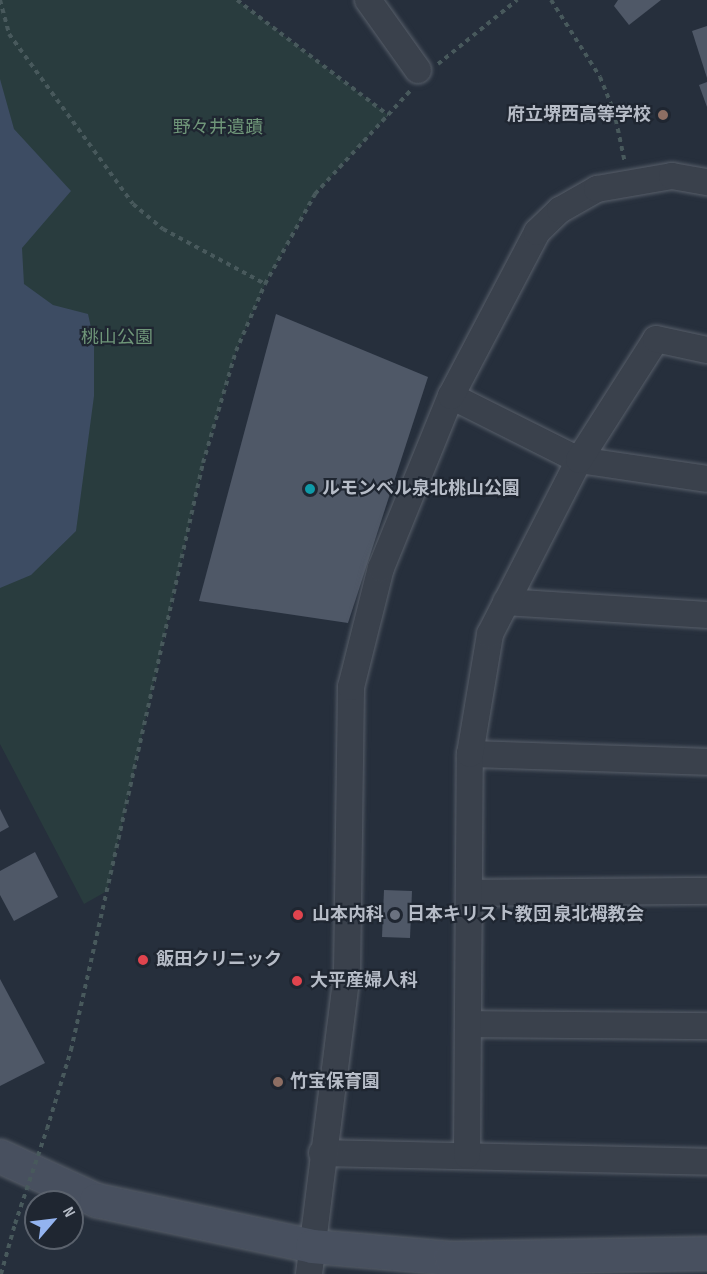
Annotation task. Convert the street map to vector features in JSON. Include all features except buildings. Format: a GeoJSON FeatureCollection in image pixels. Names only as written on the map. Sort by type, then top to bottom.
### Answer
{"type":"FeatureCollection","features":[{"type":"Feature","properties":{"kind":"street"},"geometry":{"type":"LineString","coordinates":[[368,0],[422,75]]}},
{"type":"Feature","properties":{"kind":"street"},"geometry":{"type":"LineString","coordinates":[[310,1260],[322,1153],[347,974],[351,687],[381,568],[451,396],[537,232],[560,210],[597,189],[627,181],[672,176],[707,182]]}},
{"type":"Feature","properties":{"kind":"street"},"geometry":{"type":"LineString","coordinates":[[467,1155],[470,754],[489,634],[579,460],[656,339],[707,350]]}},
{"type":"Feature","properties":{"kind":"street"},"geometry":{"type":"LineString","coordinates":[[451,396],[579,460],[707,479]]}},
{"type":"Feature","properties":{"kind":"street"},"geometry":{"type":"LineString","coordinates":[[506,602],[707,615]]}},
{"type":"Feature","properties":{"kind":"street"},"geometry":{"type":"LineString","coordinates":[[470,754],[707,762]]}},
{"type":"Feature","properties":{"kind":"street"},"geometry":{"type":"LineString","coordinates":[[469,893],[707,891]]}},
{"type":"Feature","properties":{"kind":"street"},"geometry":{"type":"LineString","coordinates":[[468,1024],[707,1026]]}},
{"type":"Feature","properties":{"kind":"street"},"geometry":{"type":"LineString","coordinates":[[322,1153],[707,1162]]}},
{"type":"Feature","properties":{"kind":"street"},"geometry":{"type":"LineString","coordinates":[[0,1156],[96,1200],[310,1260],[707,1253]]}},
{"type":"Feature","properties":{"kind":"path"},"geometry":{"type":"LineString","coordinates":[[0,0],[9,34],[133,204],[163,229],[265,284]]}},
{"type":"Feature","properties":{"kind":"path"},"geometry":{"type":"LineString","coordinates":[[237,0],[388,115]]}},
{"type":"Feature","properties":{"kind":"path"},"geometry":{"type":"LineString","coordinates":[[2,1274],[15,1224],[71,1050],[203,464],[236,351],[265,284],[315,194],[422,75],[517,0]]}},
{"type":"Feature","properties":{"kind":"path"},"geometry":{"type":"LineString","coordinates":[[551,0],[600,77],[621,135],[627,181]]}},
{"type":"Feature","properties":{"kind":"green space","name":"桃山公園"},"geometry":{"type":"Polygon","coordinates":[[[0,0],[237,0],[388,115],[315,194],[265,284],[236,351],[203,463],[107,891],[84,904],[0,744],[0,0]]]}},
{"type":"Feature","properties":{"kind":"water"},"geometry":{"type":"Polygon","coordinates":[[[0,79],[14,129],[71,191],[22,248],[24,284],[53,305],[88,314],[94,341],[94,396],[76,531],[31,575],[0,588],[0,79]]]}},
{"type":"Feature","properties":{"kind":"place","name":"府立堺西高等学校"},"geometry":{"type":"Point","coordinates":[663,115]}},
{"type":"Feature","properties":{"kind":"place","name":"ルモンベル泉北桃山公園"},"geometry":{"type":"Point","coordinates":[310,489]}},
{"type":"Feature","properties":{"kind":"place","name":"山本内科"},"geometry":{"type":"Point","coordinates":[298,915]}},
{"type":"Feature","properties":{"kind":"place","name":"日本キリスト教団 泉北栂教会"},"geometry":{"type":"Point","coordinates":[395,915]}},
{"type":"Feature","properties":{"kind":"place","name":"飯田クリニック"},"geometry":{"type":"Point","coordinates":[143,960]}},
{"type":"Feature","properties":{"kind":"place","name":"大平産婦人科"},"geometry":{"type":"Point","coordinates":[297,981]}},
{"type":"Feature","properties":{"kind":"place","name":"竹宝保育園"},"geometry":{"type":"Point","coordinates":[278,1082]}},
{"type":"Feature","properties":{"kind":"park label","name":"野々井遺蹟"},"geometry":{"type":"Point","coordinates":[218,128]}}]}
